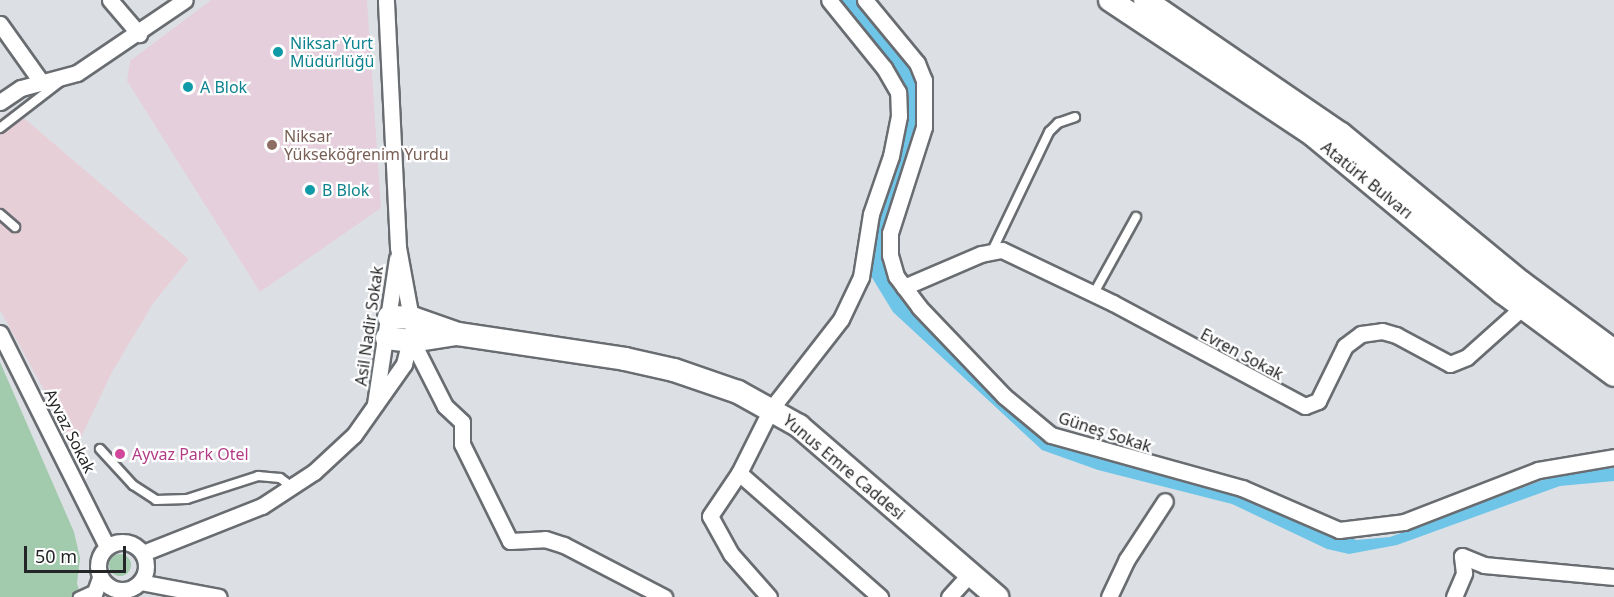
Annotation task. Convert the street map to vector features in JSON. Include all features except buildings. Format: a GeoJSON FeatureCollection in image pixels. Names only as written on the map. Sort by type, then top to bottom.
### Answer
{"type":"FeatureCollection","features":[{"type":"Feature","properties":{"kind":"main road","name":"Atatürk Bulvarı"},"geometry":{"type":"LineString","coordinates":[[1110,0],[1313,135],[1523,307],[1614,375]]}},
{"type":"Feature","properties":{"kind":"main road","name":"Atatürk Bulvarı"},"geometry":{"type":"LineString","coordinates":[[1145,0],[1334,128],[1522,283],[1614,351]]}},
{"type":"Feature","properties":{"kind":"main road","name":"Yunus Emre Caddesi"},"geometry":{"type":"LineString","coordinates":[[388,328],[412,318],[458,334],[674,370],[771,409],[838,459],[968,576],[997,597]]}},
{"type":"Feature","properties":{"kind":"main road","name":"Yunus Emre Caddesi"},"geometry":{"type":"LineString","coordinates":[[388,328],[412,341],[458,334]]}},
{"type":"Feature","properties":{"kind":"street"},"geometry":{"type":"LineString","coordinates":[[110,0],[138,34]]}},
{"type":"Feature","properties":{"kind":"street"},"geometry":{"type":"LineString","coordinates":[[0,102],[21,88],[64,79],[138,34],[185,0]]}},
{"type":"Feature","properties":{"kind":"street","name":"Asil Nadir Sokak"},"geometry":{"type":"LineString","coordinates":[[143,553],[253,510],[292,487],[338,454],[397,379],[412,341],[412,318],[398,247],[386,0]]}},
{"type":"Feature","properties":{"kind":"street"},"geometry":{"type":"LineString","coordinates":[[770,597],[731,554],[710,516],[739,473],[771,409],[841,319],[861,277],[871,214],[891,156],[899,116],[898,92],[884,68],[829,0]]}},
{"type":"Feature","properties":{"kind":"street","name":"Güneş Sokak"},"geometry":{"type":"LineString","coordinates":[[865,0],[917,63],[924,80],[924,127],[893,219],[889,244],[892,266],[904,287],[1004,396],[1051,435],[1242,488],[1333,528],[1371,529],[1404,522],[1538,470],[1614,457]]}},
{"type":"Feature","properties":{"kind":"street"},"geometry":{"type":"LineString","coordinates":[[0,24],[42,83]]}},
{"type":"Feature","properties":{"kind":"street","name":"Asil Nadir Sokak"},"geometry":{"type":"LineString","coordinates":[[374,409],[388,328],[398,247]]}},
{"type":"Feature","properties":{"kind":"street"},"geometry":{"type":"LineString","coordinates":[[904,287],[993,249]]}},
{"type":"Feature","properties":{"kind":"street","name":"Evren Sokak"},"geometry":{"type":"LineString","coordinates":[[993,249],[1013,253],[1094,293],[1305,406],[1318,401],[1346,346],[1361,334],[1382,331],[1396,335],[1450,364],[1467,357],[1523,307]]}},
{"type":"Feature","properties":{"kind":"street","name":"Ayvaz Sokak"},"geometry":{"type":"LineString","coordinates":[[0,333],[107,547]]}},
{"type":"Feature","properties":{"kind":"street"},"geometry":{"type":"LineString","coordinates":[[412,341],[445,406],[462,422],[462,444],[510,541],[545,539],[564,545],[664,597]]}},
{"type":"Feature","properties":{"kind":"street"},"geometry":{"type":"LineString","coordinates":[[739,473],[880,597]]}},
{"type":"Feature","properties":{"kind":"street"},"geometry":{"type":"LineString","coordinates":[[1109,597],[1127,559],[1165,501]]}},
{"type":"Feature","properties":{"kind":"street"},"geometry":{"type":"LineString","coordinates":[[140,582],[146,568],[143,553],[122,541],[107,547],[98,561],[95,588],[119,591],[140,582],[219,597]]}},
{"type":"Feature","properties":{"kind":"street"},"geometry":{"type":"LineString","coordinates":[[1454,597],[1464,573],[1462,556],[1484,565],[1614,577]]}},
{"type":"Feature","properties":{"kind":"street"},"geometry":{"type":"LineString","coordinates":[[949,597],[968,576]]}},
{"type":"Feature","properties":{"kind":"lane"},"geometry":{"type":"LineString","coordinates":[[0,128],[64,79]]}},
{"type":"Feature","properties":{"kind":"lane"},"geometry":{"type":"LineString","coordinates":[[993,249],[1049,132],[1058,123],[1075,117]]}},
{"type":"Feature","properties":{"kind":"lane"},"geometry":{"type":"LineString","coordinates":[[0,214],[15,227]]}},
{"type":"Feature","properties":{"kind":"lane"},"geometry":{"type":"LineString","coordinates":[[1094,293],[1136,217]]}},
{"type":"Feature","properties":{"kind":"lane"},"geometry":{"type":"LineString","coordinates":[[100,449],[133,485],[156,500],[187,499],[258,476],[280,478],[292,487]]}},
{"type":"Feature","properties":{"kind":"lane"},"geometry":{"type":"LineString","coordinates":[[78,597],[95,588]]}},
{"type":"Feature","properties":{"kind":"shaded area","name":"Niksar Yükseköğrenim Yurdu"},"geometry":{"type":"Polygon","coordinates":[[[211,0],[367,0],[381,208],[260,292],[127,81],[130,61],[211,0]]]}},
{"type":"Feature","properties":{"kind":"shaded area"},"geometry":{"type":"Polygon","coordinates":[[[11,110],[25,119],[189,259],[154,302],[112,372],[76,448],[0,310],[0,119],[11,110]]]}},
{"type":"Feature","properties":{"kind":"green space"},"geometry":{"type":"Polygon","coordinates":[[[0,362],[74,532],[80,558],[77,583],[81,597],[0,597],[0,362]]]}},
{"type":"Feature","properties":{"kind":"green space"},"geometry":{"type":"Polygon","coordinates":[[[120,554],[128,557],[131,565],[128,573],[120,576],[112,573],[109,565],[112,557],[120,554]]]}},
{"type":"Feature","properties":{"kind":"water"},"geometry":{"type":"Polygon","coordinates":[[[841,0],[858,0],[901,50],[917,77],[921,108],[888,269],[1051,441],[1242,494],[1356,540],[1390,537],[1559,474],[1614,468],[1614,481],[1560,486],[1397,545],[1349,554],[1327,549],[1232,504],[1098,470],[1042,450],[893,312],[871,276],[869,246],[903,138],[908,104],[900,77],[841,0]]]}},
{"type":"Feature","properties":{"kind":"place","name":"Niksar Yurt Müdürlüğü"},"geometry":{"type":"Point","coordinates":[278,52]}},
{"type":"Feature","properties":{"kind":"place","name":"A Blok"},"geometry":{"type":"Point","coordinates":[188,87]}},
{"type":"Feature","properties":{"kind":"place","name":"Niksar Yükseköğrenim Yurdu"},"geometry":{"type":"Point","coordinates":[272,145]}},
{"type":"Feature","properties":{"kind":"place","name":"B Blok"},"geometry":{"type":"Point","coordinates":[310,190]}},
{"type":"Feature","properties":{"kind":"place","name":"Ayvaz Park Otel"},"geometry":{"type":"Point","coordinates":[120,454]}}]}
